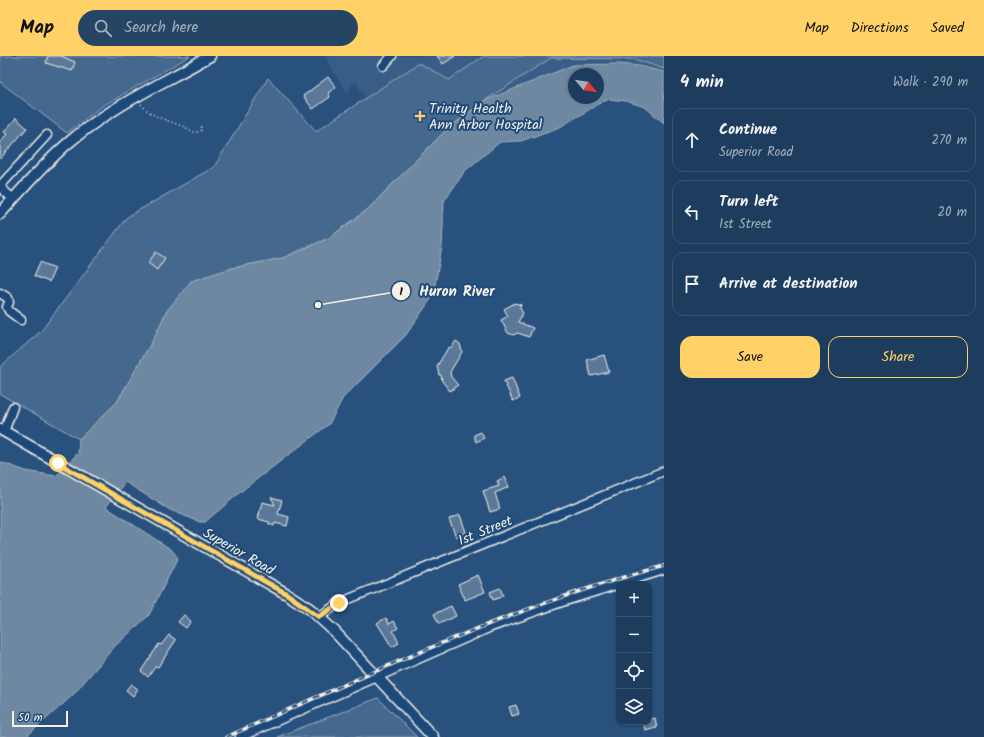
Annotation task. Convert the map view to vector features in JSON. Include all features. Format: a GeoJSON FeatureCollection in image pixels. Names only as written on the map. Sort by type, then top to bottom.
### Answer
{"type":"FeatureCollection","features":[{"type":"Feature","properties":{"kind":"main road"},"geometry":{"type":"LineString","coordinates":[[0,214],[44,165],[68,143],[98,120],[210,56]]}},
{"type":"Feature","properties":{"kind":"main road","name":"Superior Road"},"geometry":{"type":"LineString","coordinates":[[2,431],[287,594],[319,617],[433,737]]}},
{"type":"Feature","properties":{"kind":"street"},"geometry":{"type":"LineString","coordinates":[[383,66],[392,56]]}},
{"type":"Feature","properties":{"kind":"street"},"geometry":{"type":"LineString","coordinates":[[13,199],[0,186],[47,134]]}},
{"type":"Feature","properties":{"kind":"street"},"geometry":{"type":"LineString","coordinates":[[0,293],[8,298],[9,302],[7,307],[9,311],[21,320]]}},
{"type":"Feature","properties":{"kind":"street"},"geometry":{"type":"LineString","coordinates":[[2,431],[13,407]]}},
{"type":"Feature","properties":{"kind":"street","name":"1st Street"},"geometry":{"type":"LineString","coordinates":[[319,617],[339,603],[664,471]]}},
{"type":"Feature","properties":{"kind":"street"},"geometry":{"type":"LineString","coordinates":[[240,737],[491,627],[562,602],[664,570]]}},
{"type":"Feature","properties":{"kind":"path"},"geometry":{"type":"LineString","coordinates":[[136,98],[145,109],[155,116],[176,122],[195,133],[202,130],[201,126]]}},
{"type":"Feature","properties":{"kind":"shaded area"},"geometry":{"type":"Polygon","coordinates":[[[0,56],[190,56],[101,107],[67,133],[0,82],[0,56]]]}},
{"type":"Feature","properties":{"kind":"shaded area","name":"Trinity Health Ann Arbor Hospital"},"geometry":{"type":"Polygon","coordinates":[[[324,56],[664,56],[664,72],[639,66],[619,64],[573,65],[530,81],[484,101],[445,131],[408,169],[355,81],[347,93],[324,56]]]}},
{"type":"Feature","properties":{"kind":"shaded area"},"geometry":{"type":"Polygon","coordinates":[[[484,56],[664,56],[664,69],[634,59],[551,58],[484,101],[445,131],[367,210],[329,238],[283,258],[232,268],[166,312],[154,338],[117,402],[96,426],[79,439],[0,394],[0,367],[41,331],[127,217],[214,167],[268,78],[316,131],[419,63],[449,80],[484,56]]]}},
{"type":"Feature","properties":{"kind":"shaded area"},"geometry":{"type":"Polygon","coordinates":[[[619,64],[639,66],[664,72],[664,123],[645,107],[626,101],[607,99],[604,101],[604,68],[568,68],[568,104],[599,104],[560,127],[521,141],[500,142],[465,171],[444,201],[442,247],[433,296],[406,335],[343,398],[329,424],[244,489],[205,522],[200,522],[170,510],[125,482],[106,507],[172,550],[178,558],[149,615],[114,647],[73,695],[26,737],[0,737],[0,462],[26,471],[56,476],[78,453],[79,439],[117,402],[154,338],[166,312],[191,281],[232,268],[283,258],[329,238],[367,210],[445,131],[484,101],[573,65],[619,64]]]}},
{"type":"Feature","properties":{"kind":"shaded area"},"geometry":{"type":"Polygon","coordinates":[[[378,698],[417,737],[277,737],[378,698]]]}},
{"type":"Feature","properties":{"kind":"building"},"geometry":{"type":"Polygon","coordinates":[[[48,56],[61,56],[75,62],[72,71],[46,63],[48,56]]]}},
{"type":"Feature","properties":{"kind":"building"},"geometry":{"type":"Polygon","coordinates":[[[437,56],[455,56],[443,64],[437,56]]]}},
{"type":"Feature","properties":{"kind":"building"},"geometry":{"type":"Polygon","coordinates":[[[328,77],[336,87],[328,93],[330,97],[313,109],[303,96],[328,77]]]}},
{"type":"Feature","properties":{"kind":"building"},"geometry":{"type":"Polygon","coordinates":[[[16,118],[27,128],[0,159],[0,142],[7,134],[4,132],[16,118]]]}},
{"type":"Feature","properties":{"kind":"building"},"geometry":{"type":"Polygon","coordinates":[[[156,252],[165,258],[157,270],[148,263],[156,252]]]}},
{"type":"Feature","properties":{"kind":"building"},"geometry":{"type":"Polygon","coordinates":[[[40,262],[55,268],[49,282],[34,276],[40,262]]]}},
{"type":"Feature","properties":{"kind":"building"},"geometry":{"type":"Polygon","coordinates":[[[515,303],[521,305],[520,308],[523,313],[518,322],[533,328],[529,337],[518,333],[513,335],[508,333],[501,320],[508,316],[504,309],[515,303]]]}},
{"type":"Feature","properties":{"kind":"building"},"geometry":{"type":"Polygon","coordinates":[[[456,341],[460,344],[462,352],[450,372],[451,377],[458,385],[450,391],[442,381],[437,366],[448,348],[452,347],[456,341]]]}},
{"type":"Feature","properties":{"kind":"building"},"geometry":{"type":"Polygon","coordinates":[[[604,355],[609,372],[591,376],[587,360],[604,355]]]}},
{"type":"Feature","properties":{"kind":"building"},"geometry":{"type":"Polygon","coordinates":[[[512,378],[520,398],[513,401],[504,381],[512,378]]]}},
{"type":"Feature","properties":{"kind":"building"},"geometry":{"type":"Polygon","coordinates":[[[481,432],[484,438],[476,442],[474,435],[481,432]]]}},
{"type":"Feature","properties":{"kind":"building"},"geometry":{"type":"Polygon","coordinates":[[[505,477],[509,487],[495,493],[500,509],[490,512],[483,491],[499,486],[497,481],[505,477]]]}},
{"type":"Feature","properties":{"kind":"building"},"geometry":{"type":"Polygon","coordinates":[[[271,497],[282,500],[278,514],[289,517],[287,526],[275,523],[274,526],[269,524],[269,522],[258,519],[262,502],[275,505],[271,497]]]}},
{"type":"Feature","properties":{"kind":"building"},"geometry":{"type":"Polygon","coordinates":[[[460,515],[466,532],[456,537],[449,519],[460,515]]]}},
{"type":"Feature","properties":{"kind":"building"},"geometry":{"type":"Polygon","coordinates":[[[478,575],[485,592],[465,600],[458,584],[478,575]]]}},
{"type":"Feature","properties":{"kind":"building"},"geometry":{"type":"Polygon","coordinates":[[[500,588],[503,596],[493,600],[490,592],[500,588]]]}},
{"type":"Feature","properties":{"kind":"building"},"geometry":{"type":"Polygon","coordinates":[[[451,606],[456,616],[439,624],[434,614],[451,606]]]}},
{"type":"Feature","properties":{"kind":"building"},"geometry":{"type":"Polygon","coordinates":[[[184,615],[191,621],[186,628],[178,622],[184,615]]]}},
{"type":"Feature","properties":{"kind":"building"},"geometry":{"type":"Polygon","coordinates":[[[386,618],[389,624],[394,621],[398,628],[393,631],[399,643],[392,647],[377,623],[386,618]]]}},
{"type":"Feature","properties":{"kind":"building"},"geometry":{"type":"Polygon","coordinates":[[[169,635],[176,640],[158,667],[156,666],[148,677],[141,671],[159,644],[161,645],[169,635]]]}},
{"type":"Feature","properties":{"kind":"building"},"geometry":{"type":"Polygon","coordinates":[[[131,684],[138,689],[133,696],[126,690],[131,684]]]}},
{"type":"Feature","properties":{"kind":"building"},"geometry":{"type":"Polygon","coordinates":[[[516,705],[519,714],[512,716],[509,707],[516,705]]]}},
{"type":"Feature","properties":{"kind":"building"},"geometry":{"type":"Polygon","coordinates":[[[652,718],[655,718],[657,727],[645,730],[644,725],[652,725],[652,718]]]}},
{"type":"Feature","properties":{"kind":"railway"},"geometry":{"type":"LineString","coordinates":[[226,737],[388,666],[497,621],[607,582],[664,566]]}},
{"type":"Feature","properties":{"kind":"place","name":"Trinity Health Ann Arbor Hospital"},"geometry":{"type":"Point","coordinates":[420,116]}},
{"type":"Feature","properties":{"kind":"place","name":"Huron River"},"geometry":{"type":"Point","coordinates":[318,305]}},
{"type":"Feature","properties":{"kind":"route"},"geometry":{"type":"LineString","coordinates":[[58,463],[287,594],[310,609],[319,617],[339,603]]}}]}
